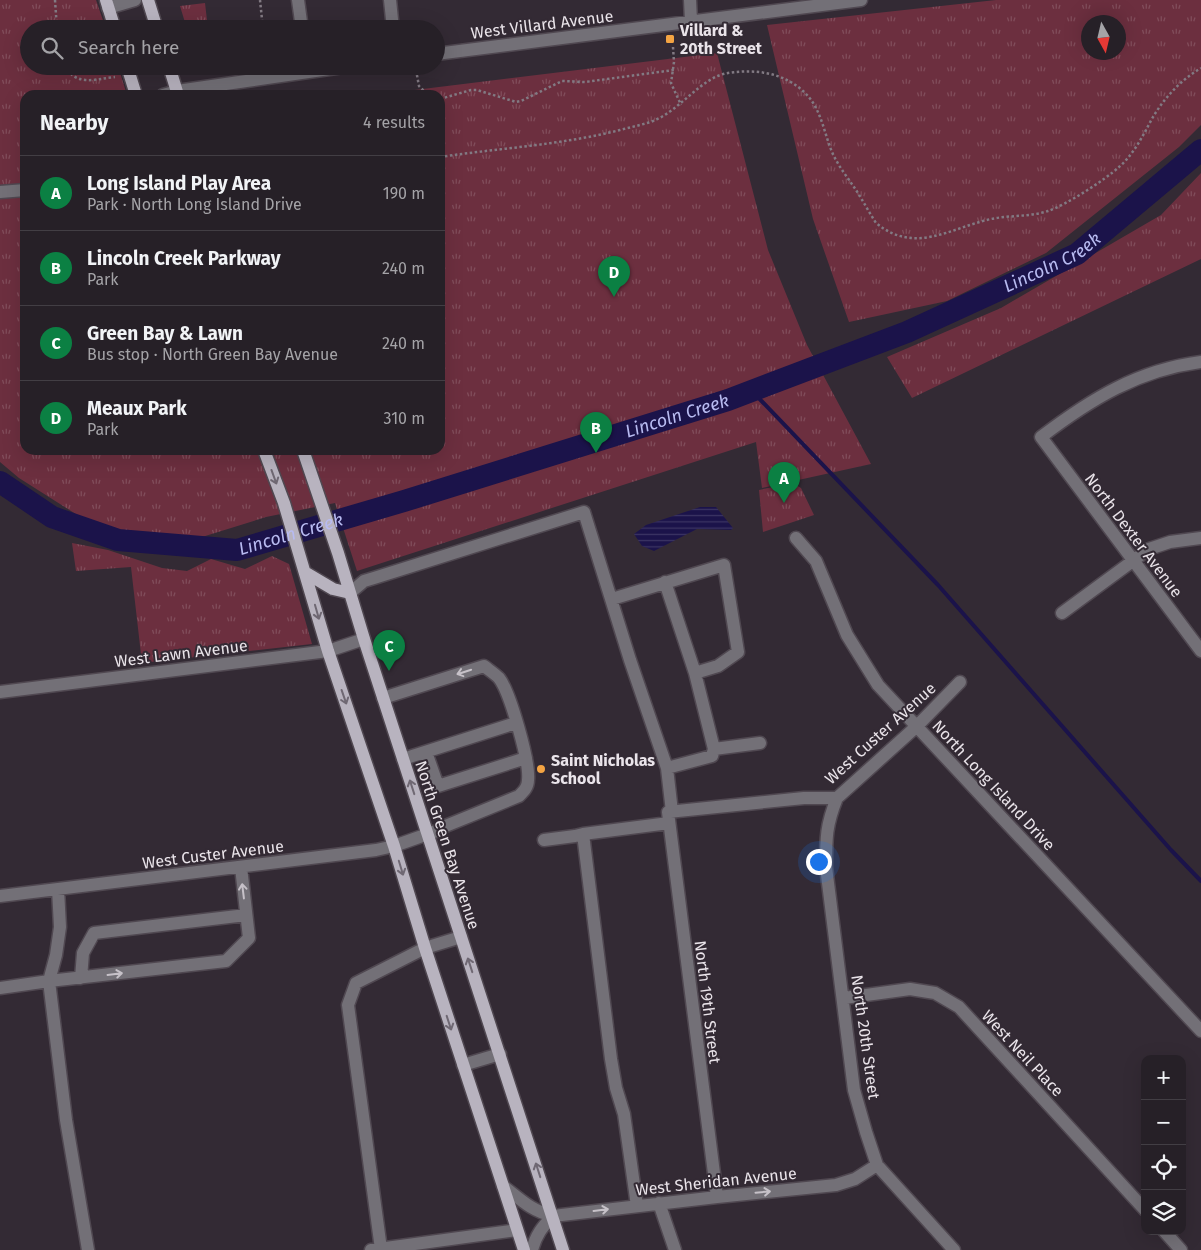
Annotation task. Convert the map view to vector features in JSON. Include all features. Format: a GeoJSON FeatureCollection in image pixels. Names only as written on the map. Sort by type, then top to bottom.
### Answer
{"type":"FeatureCollection","features":[{"type":"Feature","properties":{"kind":"main road"},"geometry":{"type":"LineString","coordinates":[[148,0],[154,20]]}},
{"type":"Feature","properties":{"kind":"main road"},"geometry":{"type":"LineString","coordinates":[[107,4],[112,20]]}},
{"type":"Feature","properties":{"kind":"main road"},"geometry":{"type":"LineString","coordinates":[[129,75],[134,90]]}},
{"type":"Feature","properties":{"kind":"main road"},"geometry":{"type":"LineString","coordinates":[[172,75],[176,90]]}},
{"type":"Feature","properties":{"kind":"main road"},"geometry":{"type":"LineString","coordinates":[[266,455],[284,503],[328,651],[394,846],[425,948],[524,1250]]}},
{"type":"Feature","properties":{"kind":"main road","name":"North Green Bay Avenue"},"geometry":{"type":"LineString","coordinates":[[305,455],[564,1250]]}},
{"type":"Feature","properties":{"kind":"main road"},"geometry":{"type":"LineString","coordinates":[[304,568],[333,589],[350,593]]}},
{"type":"Feature","properties":{"kind":"street"},"geometry":{"type":"LineString","coordinates":[[107,4],[135,0]]}},
{"type":"Feature","properties":{"kind":"street"},"geometry":{"type":"LineString","coordinates":[[298,0],[301,20]]}},
{"type":"Feature","properties":{"kind":"street"},"geometry":{"type":"LineString","coordinates":[[390,0],[392,20]]}},
{"type":"Feature","properties":{"kind":"street"},"geometry":{"type":"LineString","coordinates":[[690,0],[691,21]]}},
{"type":"Feature","properties":{"kind":"street","name":"West Villard Avenue"},"geometry":{"type":"LineString","coordinates":[[445,53],[691,21],[771,5],[861,0]]}},
{"type":"Feature","properties":{"kind":"street"},"geometry":{"type":"LineString","coordinates":[[193,90],[274,75]]}},
{"type":"Feature","properties":{"kind":"street"},"geometry":{"type":"LineString","coordinates":[[0,192],[20,190]]}},
{"type":"Feature","properties":{"kind":"street","name":"North Dexter Avenue"},"geometry":{"type":"LineString","coordinates":[[1201,362],[1174,367],[1118,386],[1074,412],[1042,437],[1132,561],[1201,651]]}},
{"type":"Feature","properties":{"kind":"street","name":"North 19th Street"},"geometry":{"type":"LineString","coordinates":[[350,593],[369,580],[584,512],[630,660],[667,768],[670,816],[717,1197]]}},
{"type":"Feature","properties":{"kind":"street","name":"North Long Island Drive"},"geometry":{"type":"LineString","coordinates":[[796,538],[816,561],[848,635],[878,685],[1201,1031]]}},
{"type":"Feature","properties":{"kind":"street"},"geometry":{"type":"LineString","coordinates":[[1062,613],[1149,549],[1170,542],[1201,538]]}},
{"type":"Feature","properties":{"kind":"street"},"geometry":{"type":"LineString","coordinates":[[612,599],[724,565],[738,652],[718,666],[695,673]]}},
{"type":"Feature","properties":{"kind":"street"},"geometry":{"type":"LineString","coordinates":[[666,582],[695,673],[714,749],[712,756],[667,768]]}},
{"type":"Feature","properties":{"kind":"street","name":"West Lawn Avenue"},"geometry":{"type":"LineString","coordinates":[[0,692],[328,651],[364,639]]}},
{"type":"Feature","properties":{"kind":"street","name":"West Custer Avenue"},"geometry":{"type":"LineString","coordinates":[[0,896],[376,850],[394,846],[427,834],[519,796],[526,789],[528,779],[526,758],[509,702],[499,679],[484,666],[383,698]]}},
{"type":"Feature","properties":{"kind":"street","name":"West Custer Avenue"},"geometry":{"type":"LineString","coordinates":[[544,840],[575,836],[670,816],[804,798],[837,798],[917,726],[960,682]]}},
{"type":"Feature","properties":{"kind":"street"},"geometry":{"type":"LineString","coordinates":[[403,759],[516,723]]}},
{"type":"Feature","properties":{"kind":"street"},"geometry":{"type":"LineString","coordinates":[[714,749],[760,743]]}},
{"type":"Feature","properties":{"kind":"street"},"geometry":{"type":"LineString","coordinates":[[426,752],[438,786],[526,758]]}},
{"type":"Feature","properties":{"kind":"street","name":"North 20th Street"},"geometry":{"type":"LineString","coordinates":[[837,798],[828,819],[826,867],[844,998],[854,1090],[878,1165],[954,1250]]}},
{"type":"Feature","properties":{"kind":"street"},"geometry":{"type":"LineString","coordinates":[[583,834],[611,1059],[616,1088],[624,1114],[637,1206]]}},
{"type":"Feature","properties":{"kind":"street"},"geometry":{"type":"LineString","coordinates":[[0,988],[226,961],[249,938],[240,867]]}},
{"type":"Feature","properties":{"kind":"street"},"geometry":{"type":"LineString","coordinates":[[58,889],[60,927],[56,955],[49,981],[66,1120],[88,1250]]}},
{"type":"Feature","properties":{"kind":"street"},"geometry":{"type":"LineString","coordinates":[[81,978],[83,953],[94,933],[246,914]]}},
{"type":"Feature","properties":{"kind":"street"},"geometry":{"type":"LineString","coordinates":[[461,937],[425,948],[356,983],[348,1005],[376,1249],[424,1247],[517,1230]]}},
{"type":"Feature","properties":{"kind":"street","name":"West Neil Place"},"geometry":{"type":"LineString","coordinates":[[844,998],[910,989],[935,993],[959,1007],[1141,1206]]}},
{"type":"Feature","properties":{"kind":"street"},"geometry":{"type":"LineString","coordinates":[[463,1066],[500,1054]]}},
{"type":"Feature","properties":{"kind":"street","name":"West Sheridan Avenue"},"geometry":{"type":"LineString","coordinates":[[503,1186],[533,1210],[553,1216],[717,1197],[836,1186],[878,1165]]}},
{"type":"Feature","properties":{"kind":"street"},"geometry":{"type":"LineString","coordinates":[[659,1204],[675,1250]]}},
{"type":"Feature","properties":{"kind":"street"},"geometry":{"type":"LineString","coordinates":[[532,1250],[535,1237],[553,1216]]}},
{"type":"Feature","properties":{"kind":"street"},"geometry":{"type":"LineString","coordinates":[[1168,1235],[1181,1250]]}},
{"type":"Feature","properties":{"kind":"path"},"geometry":{"type":"LineString","coordinates":[[55,0],[56,20]]}},
{"type":"Feature","properties":{"kind":"path"},"geometry":{"type":"LineString","coordinates":[[260,0],[262,20]]}},
{"type":"Feature","properties":{"kind":"path"},"geometry":{"type":"LineString","coordinates":[[673,47],[674,70],[671,88],[680,105]]}},
{"type":"Feature","properties":{"kind":"path"},"geometry":{"type":"LineString","coordinates":[[445,156],[538,146],[592,137],[652,122],[673,111],[708,80],[720,75],[748,71],[767,72],[784,77],[803,91],[816,107],[832,153],[876,222],[884,230],[899,236],[926,239],[991,219],[1050,211],[1104,179],[1134,152],[1154,116],[1173,90],[1190,74],[1201,68]]}},
{"type":"Feature","properties":{"kind":"path"},"geometry":{"type":"LineString","coordinates":[[445,98],[477,90],[516,102],[562,81],[585,82],[674,70]]}},
{"type":"Feature","properties":{"kind":"path"},"geometry":{"type":"LineString","coordinates":[[71,75],[80,80],[115,77]]}},
{"type":"Feature","properties":{"kind":"path"},"geometry":{"type":"LineString","coordinates":[[417,75],[419,86],[423,90]]}},
{"type":"Feature","properties":{"kind":"green space"},"geometry":{"type":"Polygon","coordinates":[[[0,0],[96,0],[103,20],[20,20],[20,75],[121,75],[125,90],[20,90],[20,455],[445,455],[445,90],[415,90],[717,53],[768,250],[807,345],[871,464],[762,488],[756,442],[357,571],[335,503],[266,517],[202,537],[152,539],[90,523],[19,478],[0,462],[0,0]]]}},
{"type":"Feature","properties":{"kind":"green space"},"geometry":{"type":"Polygon","coordinates":[[[996,0],[1201,0],[1201,125],[1179,147],[1046,253],[947,301],[849,322],[813,219],[767,25],[996,0]]]}},
{"type":"Feature","properties":{"kind":"green space"},"geometry":{"type":"Polygon","coordinates":[[[205,3],[207,20],[184,20],[180,6],[205,3]]]}},
{"type":"Feature","properties":{"kind":"green space"},"geometry":{"type":"Polygon","coordinates":[[[1201,173],[1201,259],[912,398],[887,357],[1001,308],[1161,215],[1201,173]]]}},
{"type":"Feature","properties":{"kind":"green space"},"geometry":{"type":"Polygon","coordinates":[[[792,483],[801,488],[814,515],[763,532],[759,490],[792,483]]]}},
{"type":"Feature","properties":{"kind":"green space"},"geometry":{"type":"Polygon","coordinates":[[[72,543],[108,550],[162,568],[187,571],[211,559],[245,569],[272,556],[289,564],[312,644],[142,663],[131,567],[76,571],[72,543]]]}},
{"type":"Feature","properties":{"kind":"shaded area"},"geometry":{"type":"Polygon","coordinates":[[[700,507],[716,507],[733,528],[731,530],[697,529],[654,551],[642,546],[634,534],[646,525],[700,507]]]}},
{"type":"Feature","properties":{"kind":"waterway","name":"Lincoln Creek"},"geometry":{"type":"LineString","coordinates":[[0,482],[52,517],[118,540],[237,550],[404,501],[728,400],[907,332],[1077,254],[1201,150]]}},
{"type":"Feature","properties":{"kind":"waterway"},"geometry":{"type":"LineString","coordinates":[[752,391],[938,585],[1171,850],[1201,881]]}},
{"type":"Feature","properties":{"kind":"place","name":"Villard & 20th Street"},"geometry":{"type":"Point","coordinates":[670,39]}},
{"type":"Feature","properties":{"kind":"place","name":"Meaux Park"},"geometry":{"type":"Point","coordinates":[614,297]}},
{"type":"Feature","properties":{"kind":"place","name":"Lincoln Creek Parkway"},"geometry":{"type":"Point","coordinates":[596,453]}},
{"type":"Feature","properties":{"kind":"place","name":"Long Island Play Area"},"geometry":{"type":"Point","coordinates":[784,503]}},
{"type":"Feature","properties":{"kind":"place","name":"Green Bay & Lawn"},"geometry":{"type":"Point","coordinates":[389,671]}},
{"type":"Feature","properties":{"kind":"place","name":"Saint Nicholas School"},"geometry":{"type":"Point","coordinates":[541,769]}}]}
